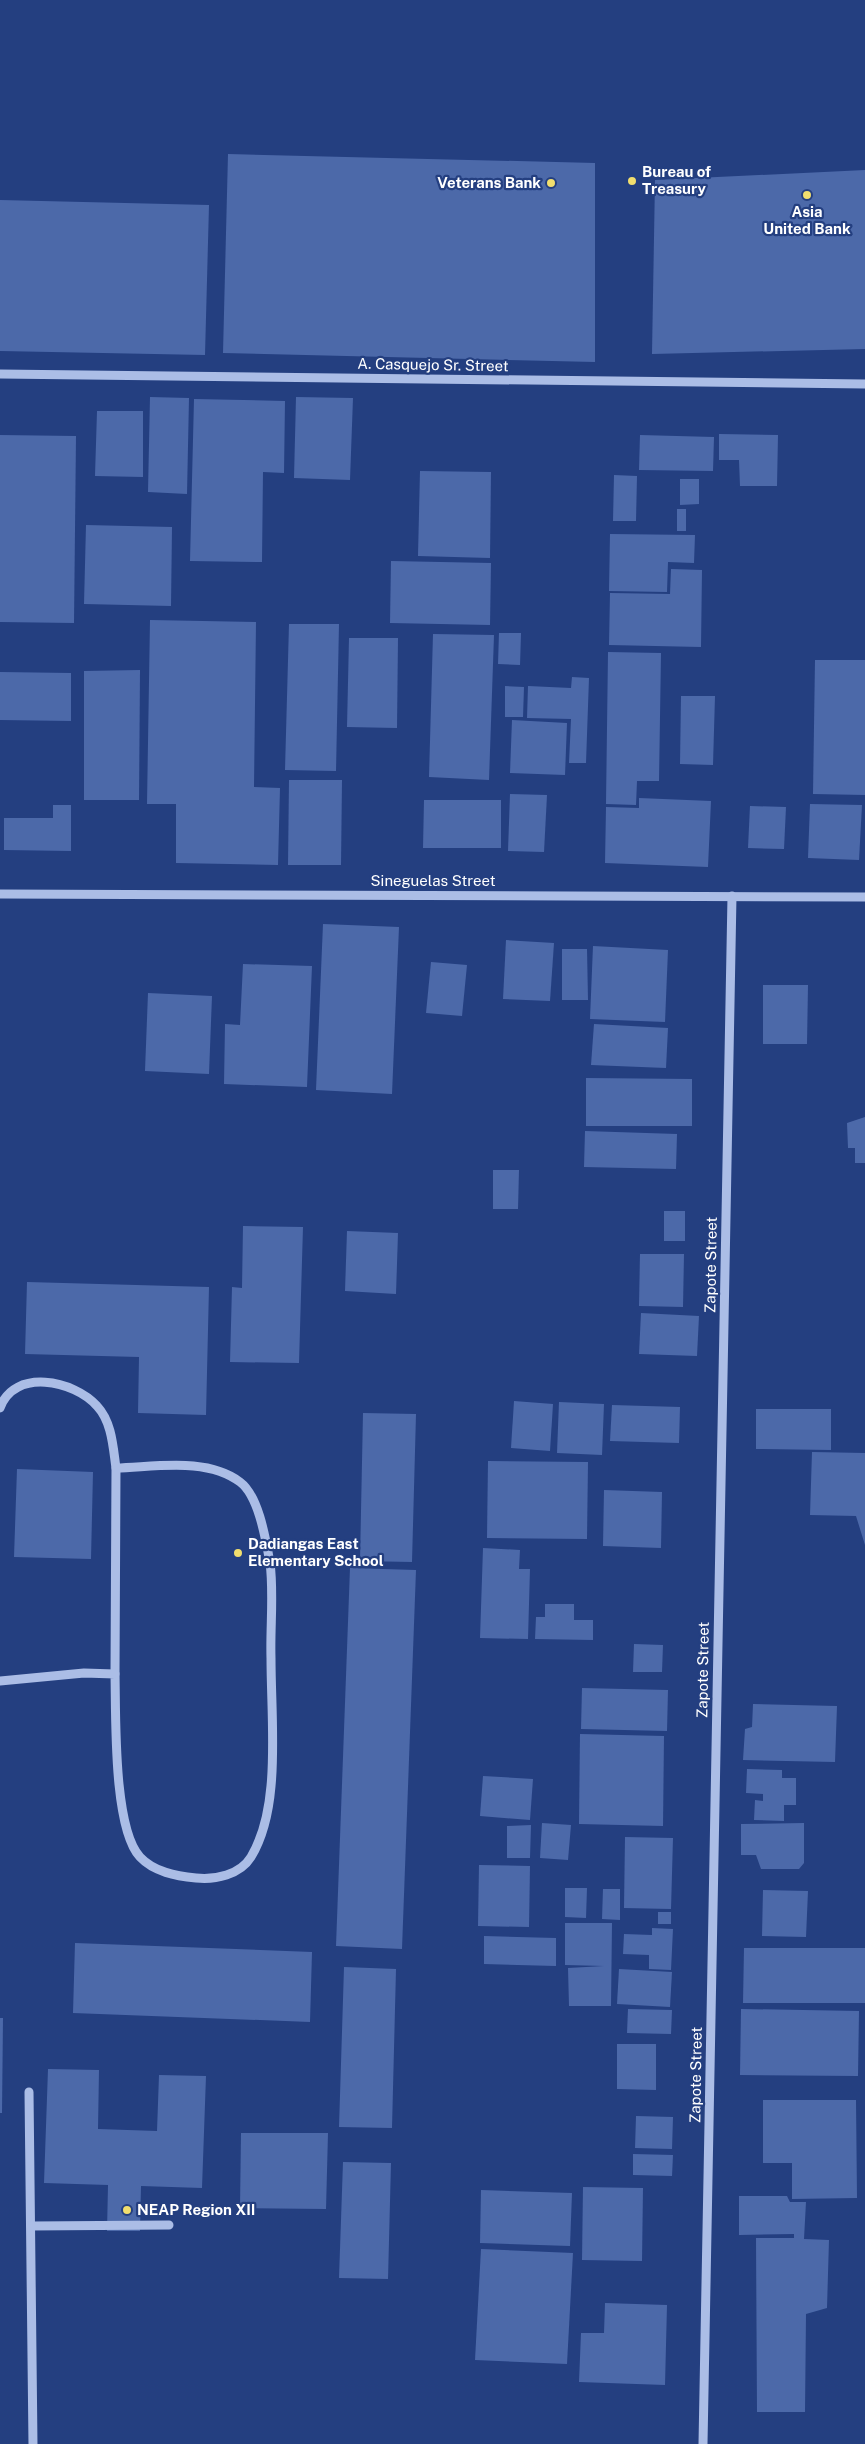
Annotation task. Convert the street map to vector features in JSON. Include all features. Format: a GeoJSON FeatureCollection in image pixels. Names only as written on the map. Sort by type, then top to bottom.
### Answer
{"type":"FeatureCollection","features":[{"type":"Feature","properties":{"kind":"street","name":"A. Casquejo Sr. Street"},"geometry":{"type":"LineString","coordinates":[[0,374],[865,384]]}},
{"type":"Feature","properties":{"kind":"street","name":"Sineguelas Street"},"geometry":{"type":"LineString","coordinates":[[0,894],[865,897]]}},
{"type":"Feature","properties":{"kind":"street","name":"Zapote Street"},"geometry":{"type":"LineString","coordinates":[[703,2444],[732,896]]}},
{"type":"Feature","properties":{"kind":"street"},"geometry":{"type":"LineString","coordinates":[[0,1408],[4,1397],[23,1383],[54,1383],[80,1391],[98,1407],[112,1434],[116,1468],[116,1730],[126,1827],[139,1856],[154,1868],[177,1876],[207,1879],[235,1872],[251,1858],[260,1837],[271,1786],[270,1565],[263,1526],[254,1504],[242,1484],[216,1469],[180,1466],[116,1468]]}},
{"type":"Feature","properties":{"kind":"street"},"geometry":{"type":"LineString","coordinates":[[0,1681],[84,1672],[115,1674]]}},
{"type":"Feature","properties":{"kind":"street"},"geometry":{"type":"LineString","coordinates":[[30,2092],[32,2444]]}},
{"type":"Feature","properties":{"kind":"street"},"geometry":{"type":"LineString","coordinates":[[31,2226],[169,2225]]}},
{"type":"Feature","properties":{"kind":"building"},"geometry":{"type":"Polygon","coordinates":[[[228,154],[595,163],[595,362],[223,353],[228,154]]]}},
{"type":"Feature","properties":{"kind":"building"},"geometry":{"type":"Polygon","coordinates":[[[865,170],[865,349],[652,354],[655,180],[865,170]]]}},
{"type":"Feature","properties":{"kind":"building"},"geometry":{"type":"Polygon","coordinates":[[[0,200],[209,205],[205,355],[0,351],[0,200]]]}},
{"type":"Feature","properties":{"kind":"building"},"geometry":{"type":"Polygon","coordinates":[[[150,397],[189,398],[187,494],[148,492],[150,397]]]}},
{"type":"Feature","properties":{"kind":"building"},"geometry":{"type":"Polygon","coordinates":[[[296,397],[353,398],[350,480],[294,478],[296,397]]]}},
{"type":"Feature","properties":{"kind":"building"},"geometry":{"type":"Polygon","coordinates":[[[194,399],[285,401],[284,473],[263,472],[262,562],[190,561],[194,399]]]}},
{"type":"Feature","properties":{"kind":"building"},"geometry":{"type":"Polygon","coordinates":[[[97,411],[143,411],[143,477],[95,476],[97,411]]]}},
{"type":"Feature","properties":{"kind":"building"},"geometry":{"type":"Polygon","coordinates":[[[719,434],[778,435],[777,486],[740,486],[739,460],[719,460],[719,434]]]}},
{"type":"Feature","properties":{"kind":"building"},"geometry":{"type":"Polygon","coordinates":[[[0,435],[76,436],[74,623],[0,622],[0,435]]]}},
{"type":"Feature","properties":{"kind":"building"},"geometry":{"type":"Polygon","coordinates":[[[640,435],[714,437],[713,471],[639,470],[640,435]]]}},
{"type":"Feature","properties":{"kind":"building"},"geometry":{"type":"Polygon","coordinates":[[[420,471],[491,472],[490,558],[418,556],[420,471]]]}},
{"type":"Feature","properties":{"kind":"building"},"geometry":{"type":"Polygon","coordinates":[[[614,475],[637,476],[636,521],[613,521],[614,475]]]}},
{"type":"Feature","properties":{"kind":"building"},"geometry":{"type":"Polygon","coordinates":[[[680,479],[699,479],[699,504],[680,505],[680,479]]]}},
{"type":"Feature","properties":{"kind":"building"},"geometry":{"type":"Polygon","coordinates":[[[677,509],[686,509],[686,531],[677,531],[677,509]]]}},
{"type":"Feature","properties":{"kind":"building"},"geometry":{"type":"Polygon","coordinates":[[[86,525],[172,527],[171,606],[84,604],[86,525]]]}},
{"type":"Feature","properties":{"kind":"building"},"geometry":{"type":"Polygon","coordinates":[[[610,534],[695,535],[694,563],[668,562],[667,592],[609,591],[610,534]]]}},
{"type":"Feature","properties":{"kind":"building"},"geometry":{"type":"Polygon","coordinates":[[[391,561],[491,563],[490,625],[390,623],[391,561]]]}},
{"type":"Feature","properties":{"kind":"building"},"geometry":{"type":"Polygon","coordinates":[[[671,569],[702,570],[701,647],[609,645],[610,593],[670,594],[671,569]]]}},
{"type":"Feature","properties":{"kind":"building"},"geometry":{"type":"Polygon","coordinates":[[[150,620],[256,622],[254,787],[280,788],[278,865],[176,863],[176,804],[147,804],[150,620]]]}},
{"type":"Feature","properties":{"kind":"building"},"geometry":{"type":"Polygon","coordinates":[[[289,624],[339,624],[336,771],[285,770],[289,624]]]}},
{"type":"Feature","properties":{"kind":"building"},"geometry":{"type":"Polygon","coordinates":[[[499,633],[521,633],[520,665],[498,664],[499,633]]]}},
{"type":"Feature","properties":{"kind":"building"},"geometry":{"type":"Polygon","coordinates":[[[433,634],[494,635],[489,780],[429,777],[433,634]]]}},
{"type":"Feature","properties":{"kind":"building"},"geometry":{"type":"Polygon","coordinates":[[[349,638],[398,638],[397,728],[347,727],[349,638]]]}},
{"type":"Feature","properties":{"kind":"building"},"geometry":{"type":"Polygon","coordinates":[[[608,652],[661,653],[659,781],[637,781],[636,805],[606,804],[608,652]]]}},
{"type":"Feature","properties":{"kind":"building"},"geometry":{"type":"Polygon","coordinates":[[[815,660],[865,660],[865,795],[813,794],[815,660]]]}},
{"type":"Feature","properties":{"kind":"building"},"geometry":{"type":"Polygon","coordinates":[[[140,670],[139,800],[84,800],[84,671],[140,670]]]}},
{"type":"Feature","properties":{"kind":"building"},"geometry":{"type":"Polygon","coordinates":[[[0,672],[71,673],[71,721],[0,720],[0,672]]]}},
{"type":"Feature","properties":{"kind":"building"},"geometry":{"type":"Polygon","coordinates":[[[572,677],[589,678],[586,763],[569,763],[571,719],[527,718],[528,686],[571,688],[572,677]]]}},
{"type":"Feature","properties":{"kind":"building"},"geometry":{"type":"Polygon","coordinates":[[[505,686],[524,687],[523,717],[505,717],[505,686]]]}},
{"type":"Feature","properties":{"kind":"building"},"geometry":{"type":"Polygon","coordinates":[[[681,696],[715,696],[713,765],[680,764],[681,696]]]}},
{"type":"Feature","properties":{"kind":"building"},"geometry":{"type":"Polygon","coordinates":[[[512,720],[567,723],[565,775],[510,773],[512,720]]]}},
{"type":"Feature","properties":{"kind":"building"},"geometry":{"type":"Polygon","coordinates":[[[289,780],[342,780],[341,865],[288,865],[289,780]]]}},
{"type":"Feature","properties":{"kind":"building"},"geometry":{"type":"Polygon","coordinates":[[[510,794],[547,795],[544,852],[508,851],[510,794]]]}},
{"type":"Feature","properties":{"kind":"building"},"geometry":{"type":"Polygon","coordinates":[[[639,798],[711,801],[708,867],[605,863],[606,807],[639,808],[639,798]]]}},
{"type":"Feature","properties":{"kind":"building"},"geometry":{"type":"Polygon","coordinates":[[[424,800],[501,800],[501,848],[423,848],[424,800]]]}},
{"type":"Feature","properties":{"kind":"building"},"geometry":{"type":"Polygon","coordinates":[[[810,804],[862,805],[859,860],[808,858],[810,804]]]}},
{"type":"Feature","properties":{"kind":"building"},"geometry":{"type":"Polygon","coordinates":[[[53,805],[71,805],[71,851],[4,850],[4,818],[53,818],[53,805]]]}},
{"type":"Feature","properties":{"kind":"building"},"geometry":{"type":"Polygon","coordinates":[[[750,806],[786,807],[784,849],[748,848],[750,806]]]}},
{"type":"Feature","properties":{"kind":"building"},"geometry":{"type":"Polygon","coordinates":[[[323,924],[399,927],[392,1094],[316,1090],[323,924]]]}},
{"type":"Feature","properties":{"kind":"building"},"geometry":{"type":"Polygon","coordinates":[[[506,940],[554,943],[550,1001],[503,999],[506,940]]]}},
{"type":"Feature","properties":{"kind":"building"},"geometry":{"type":"Polygon","coordinates":[[[593,946],[668,950],[665,1022],[590,1019],[593,946]]]}},
{"type":"Feature","properties":{"kind":"building"},"geometry":{"type":"Polygon","coordinates":[[[562,949],[587,949],[588,1000],[562,1000],[562,949]]]}},
{"type":"Feature","properties":{"kind":"building"},"geometry":{"type":"Polygon","coordinates":[[[431,962],[467,965],[462,1016],[426,1013],[431,962]]]}},
{"type":"Feature","properties":{"kind":"building"},"geometry":{"type":"Polygon","coordinates":[[[243,964],[312,966],[307,1087],[224,1084],[225,1024],[240,1025],[243,964]]]}},
{"type":"Feature","properties":{"kind":"building"},"geometry":{"type":"Polygon","coordinates":[[[763,985],[808,985],[807,1044],[763,1044],[763,985]]]}},
{"type":"Feature","properties":{"kind":"building"},"geometry":{"type":"Polygon","coordinates":[[[148,993],[212,996],[209,1074],[145,1071],[148,993]]]}},
{"type":"Feature","properties":{"kind":"building"},"geometry":{"type":"Polygon","coordinates":[[[594,1024],[668,1028],[666,1068],[591,1065],[594,1024]]]}},
{"type":"Feature","properties":{"kind":"building"},"geometry":{"type":"Polygon","coordinates":[[[586,1078],[692,1079],[692,1126],[586,1126],[586,1078]]]}},
{"type":"Feature","properties":{"kind":"building"},"geometry":{"type":"Polygon","coordinates":[[[865,1117],[865,1163],[855,1163],[855,1148],[848,1148],[847,1123],[865,1117]]]}},
{"type":"Feature","properties":{"kind":"building"},"geometry":{"type":"Polygon","coordinates":[[[585,1131],[677,1134],[676,1169],[584,1167],[585,1131]]]}},
{"type":"Feature","properties":{"kind":"building"},"geometry":{"type":"Polygon","coordinates":[[[493,1170],[519,1170],[518,1209],[493,1209],[493,1170]]]}},
{"type":"Feature","properties":{"kind":"building"},"geometry":{"type":"Polygon","coordinates":[[[664,1211],[685,1211],[685,1241],[664,1241],[664,1211]]]}},
{"type":"Feature","properties":{"kind":"building"},"geometry":{"type":"Polygon","coordinates":[[[243,1226],[303,1227],[299,1363],[230,1362],[232,1287],[242,1288],[243,1226]]]}},
{"type":"Feature","properties":{"kind":"building"},"geometry":{"type":"Polygon","coordinates":[[[347,1231],[398,1233],[396,1294],[345,1291],[347,1231]]]}},
{"type":"Feature","properties":{"kind":"building"},"geometry":{"type":"Polygon","coordinates":[[[640,1254],[684,1254],[683,1307],[639,1306],[640,1254]]]}},
{"type":"Feature","properties":{"kind":"building"},"geometry":{"type":"Polygon","coordinates":[[[27,1282],[209,1287],[206,1415],[138,1413],[139,1357],[25,1354],[27,1282]]]}},
{"type":"Feature","properties":{"kind":"building"},"geometry":{"type":"Polygon","coordinates":[[[641,1313],[699,1316],[697,1356],[639,1354],[641,1313]]]}},
{"type":"Feature","properties":{"kind":"building"},"geometry":{"type":"Polygon","coordinates":[[[514,1401],[553,1404],[550,1451],[511,1448],[514,1401]]]}},
{"type":"Feature","properties":{"kind":"building"},"geometry":{"type":"Polygon","coordinates":[[[559,1402],[604,1404],[602,1455],[557,1453],[559,1402]]]}},
{"type":"Feature","properties":{"kind":"building"},"geometry":{"type":"Polygon","coordinates":[[[612,1405],[680,1407],[679,1443],[610,1441],[612,1405]]]}},
{"type":"Feature","properties":{"kind":"building"},"geometry":{"type":"Polygon","coordinates":[[[756,1409],[831,1409],[831,1450],[756,1449],[756,1409]]]}},
{"type":"Feature","properties":{"kind":"building"},"geometry":{"type":"Polygon","coordinates":[[[363,1413],[416,1414],[412,1562],[360,1561],[363,1413]]]}},
{"type":"Feature","properties":{"kind":"building"},"geometry":{"type":"Polygon","coordinates":[[[812,1452],[865,1453],[865,1545],[856,1516],[810,1515],[812,1452]]]}},
{"type":"Feature","properties":{"kind":"building"},"geometry":{"type":"Polygon","coordinates":[[[488,1461],[588,1462],[587,1539],[487,1538],[488,1461]]]}},
{"type":"Feature","properties":{"kind":"building"},"geometry":{"type":"Polygon","coordinates":[[[17,1469],[93,1472],[91,1559],[14,1557],[17,1469]]]}},
{"type":"Feature","properties":{"kind":"building"},"geometry":{"type":"Polygon","coordinates":[[[604,1490],[662,1492],[661,1548],[603,1546],[604,1490]]]}},
{"type":"Feature","properties":{"kind":"building"},"geometry":{"type":"Polygon","coordinates":[[[483,1548],[520,1550],[519,1569],[530,1569],[528,1639],[480,1638],[483,1548]]]}},
{"type":"Feature","properties":{"kind":"building"},"geometry":{"type":"Polygon","coordinates":[[[350,1568],[416,1570],[402,1949],[336,1946],[350,1568]]]}},
{"type":"Feature","properties":{"kind":"building"},"geometry":{"type":"Polygon","coordinates":[[[545,1604],[574,1604],[574,1620],[593,1620],[593,1640],[535,1639],[536,1617],[545,1617],[545,1604]]]}},
{"type":"Feature","properties":{"kind":"building"},"geometry":{"type":"Polygon","coordinates":[[[634,1644],[663,1645],[662,1672],[633,1672],[634,1644]]]}},
{"type":"Feature","properties":{"kind":"building"},"geometry":{"type":"Polygon","coordinates":[[[582,1688],[668,1690],[667,1731],[581,1729],[582,1688]]]}},
{"type":"Feature","properties":{"kind":"building"},"geometry":{"type":"Polygon","coordinates":[[[753,1704],[837,1706],[835,1762],[743,1760],[745,1729],[752,1727],[753,1704]]]}},
{"type":"Feature","properties":{"kind":"building"},"geometry":{"type":"Polygon","coordinates":[[[580,1734],[664,1736],[663,1826],[579,1824],[580,1734]]]}},
{"type":"Feature","properties":{"kind":"building"},"geometry":{"type":"Polygon","coordinates":[[[747,1769],[782,1770],[782,1778],[796,1778],[796,1805],[784,1805],[784,1821],[754,1820],[755,1800],[763,1801],[763,1794],[746,1793],[747,1769]]]}},
{"type":"Feature","properties":{"kind":"building"},"geometry":{"type":"Polygon","coordinates":[[[483,1776],[533,1779],[530,1820],[480,1816],[483,1776]]]}},
{"type":"Feature","properties":{"kind":"building"},"geometry":{"type":"Polygon","coordinates":[[[542,1823],[571,1825],[568,1860],[540,1858],[542,1823]]]}},
{"type":"Feature","properties":{"kind":"building"},"geometry":{"type":"Polygon","coordinates":[[[804,1823],[804,1863],[799,1869],[761,1869],[756,1855],[741,1855],[741,1824],[804,1823]]]}},
{"type":"Feature","properties":{"kind":"building"},"geometry":{"type":"Polygon","coordinates":[[[531,1825],[530,1858],[507,1858],[507,1826],[531,1825]]]}},
{"type":"Feature","properties":{"kind":"building"},"geometry":{"type":"Polygon","coordinates":[[[625,1837],[673,1838],[671,1909],[624,1908],[625,1837]]]}},
{"type":"Feature","properties":{"kind":"building"},"geometry":{"type":"Polygon","coordinates":[[[479,1865],[530,1866],[529,1927],[478,1926],[479,1865]]]}},
{"type":"Feature","properties":{"kind":"building"},"geometry":{"type":"Polygon","coordinates":[[[565,1888],[587,1888],[586,1918],[565,1917],[565,1888]]]}},
{"type":"Feature","properties":{"kind":"building"},"geometry":{"type":"Polygon","coordinates":[[[603,1889],[620,1889],[620,1920],[602,1919],[603,1889]]]}},
{"type":"Feature","properties":{"kind":"building"},"geometry":{"type":"Polygon","coordinates":[[[763,1890],[808,1891],[806,1937],[762,1936],[763,1890]]]}},
{"type":"Feature","properties":{"kind":"building"},"geometry":{"type":"Polygon","coordinates":[[[658,1912],[671,1912],[671,1924],[658,1924],[658,1912]]]}},
{"type":"Feature","properties":{"kind":"building"},"geometry":{"type":"Polygon","coordinates":[[[565,1923],[612,1923],[611,2006],[569,2006],[568,1968],[604,1966],[565,1965],[565,1923]]]}},
{"type":"Feature","properties":{"kind":"building"},"geometry":{"type":"Polygon","coordinates":[[[652,1928],[673,1929],[671,1970],[649,1969],[649,1955],[623,1954],[624,1934],[652,1935],[652,1928]]]}},
{"type":"Feature","properties":{"kind":"building"},"geometry":{"type":"Polygon","coordinates":[[[484,1936],[556,1938],[556,1966],[484,1964],[484,1936]]]}},
{"type":"Feature","properties":{"kind":"building"},"geometry":{"type":"Polygon","coordinates":[[[75,1943],[312,1952],[310,2022],[73,2013],[75,1943]]]}},
{"type":"Feature","properties":{"kind":"building"},"geometry":{"type":"Polygon","coordinates":[[[744,1948],[865,1948],[865,2003],[743,2003],[744,1948]]]}},
{"type":"Feature","properties":{"kind":"building"},"geometry":{"type":"Polygon","coordinates":[[[344,1967],[396,1969],[392,2128],[339,2127],[344,1967]]]}},
{"type":"Feature","properties":{"kind":"building"},"geometry":{"type":"Polygon","coordinates":[[[619,1969],[672,1972],[670,2007],[617,2004],[619,1969]]]}},
{"type":"Feature","properties":{"kind":"building"},"geometry":{"type":"Polygon","coordinates":[[[628,2009],[672,2010],[671,2034],[627,2033],[628,2009]]]}},
{"type":"Feature","properties":{"kind":"building"},"geometry":{"type":"Polygon","coordinates":[[[741,2009],[859,2011],[858,2076],[740,2075],[741,2009]]]}},
{"type":"Feature","properties":{"kind":"building"},"geometry":{"type":"Polygon","coordinates":[[[0,2018],[3,2018],[2,2113],[0,2113],[0,2018]]]}},
{"type":"Feature","properties":{"kind":"building"},"geometry":{"type":"Polygon","coordinates":[[[617,2044],[656,2044],[656,2090],[617,2089],[617,2044]]]}},
{"type":"Feature","properties":{"kind":"building"},"geometry":{"type":"Polygon","coordinates":[[[48,2069],[99,2070],[98,2129],[157,2131],[159,2075],[206,2076],[202,2188],[141,2186],[140,2231],[107,2231],[108,2185],[44,2183],[48,2069]]]}},
{"type":"Feature","properties":{"kind":"building"},"geometry":{"type":"Polygon","coordinates":[[[763,2100],[856,2100],[857,2198],[792,2199],[792,2163],[763,2163],[763,2100]]]}},
{"type":"Feature","properties":{"kind":"building"},"geometry":{"type":"Polygon","coordinates":[[[636,2116],[673,2117],[672,2149],[635,2148],[636,2116]]]}},
{"type":"Feature","properties":{"kind":"building"},"geometry":{"type":"Polygon","coordinates":[[[241,2133],[328,2133],[326,2209],[240,2208],[241,2133]]]}},
{"type":"Feature","properties":{"kind":"building"},"geometry":{"type":"Polygon","coordinates":[[[633,2154],[673,2155],[672,2176],[633,2175],[633,2154]]]}},
{"type":"Feature","properties":{"kind":"building"},"geometry":{"type":"Polygon","coordinates":[[[343,2162],[391,2163],[388,2279],[339,2278],[343,2162]]]}},
{"type":"Feature","properties":{"kind":"building"},"geometry":{"type":"Polygon","coordinates":[[[583,2187],[643,2188],[642,2261],[582,2260],[583,2187]]]}},
{"type":"Feature","properties":{"kind":"building"},"geometry":{"type":"Polygon","coordinates":[[[481,2190],[572,2193],[570,2246],[480,2243],[481,2190]]]}},
{"type":"Feature","properties":{"kind":"building"},"geometry":{"type":"Polygon","coordinates":[[[739,2196],[787,2196],[790,2202],[806,2202],[804,2239],[829,2240],[827,2308],[806,2314],[805,2412],[757,2412],[756,2238],[794,2238],[794,2234],[739,2235],[739,2196]]]}},
{"type":"Feature","properties":{"kind":"building"},"geometry":{"type":"Polygon","coordinates":[[[481,2249],[573,2253],[567,2364],[475,2360],[481,2249]]]}},
{"type":"Feature","properties":{"kind":"building"},"geometry":{"type":"Polygon","coordinates":[[[605,2303],[667,2305],[665,2385],[579,2382],[581,2333],[604,2333],[605,2303]]]}},
{"type":"Feature","properties":{"kind":"place","name":"Bureau of Treasury"},"geometry":{"type":"Point","coordinates":[632,181]}},
{"type":"Feature","properties":{"kind":"place","name":"Veterans Bank"},"geometry":{"type":"Point","coordinates":[551,183]}},
{"type":"Feature","properties":{"kind":"place","name":"Asia United Bank"},"geometry":{"type":"Point","coordinates":[807,195]}},
{"type":"Feature","properties":{"kind":"place","name":"Dadiangas East Elementary School"},"geometry":{"type":"Point","coordinates":[238,1553]}},
{"type":"Feature","properties":{"kind":"place","name":"NEAP Region XII"},"geometry":{"type":"Point","coordinates":[127,2210]}}]}
